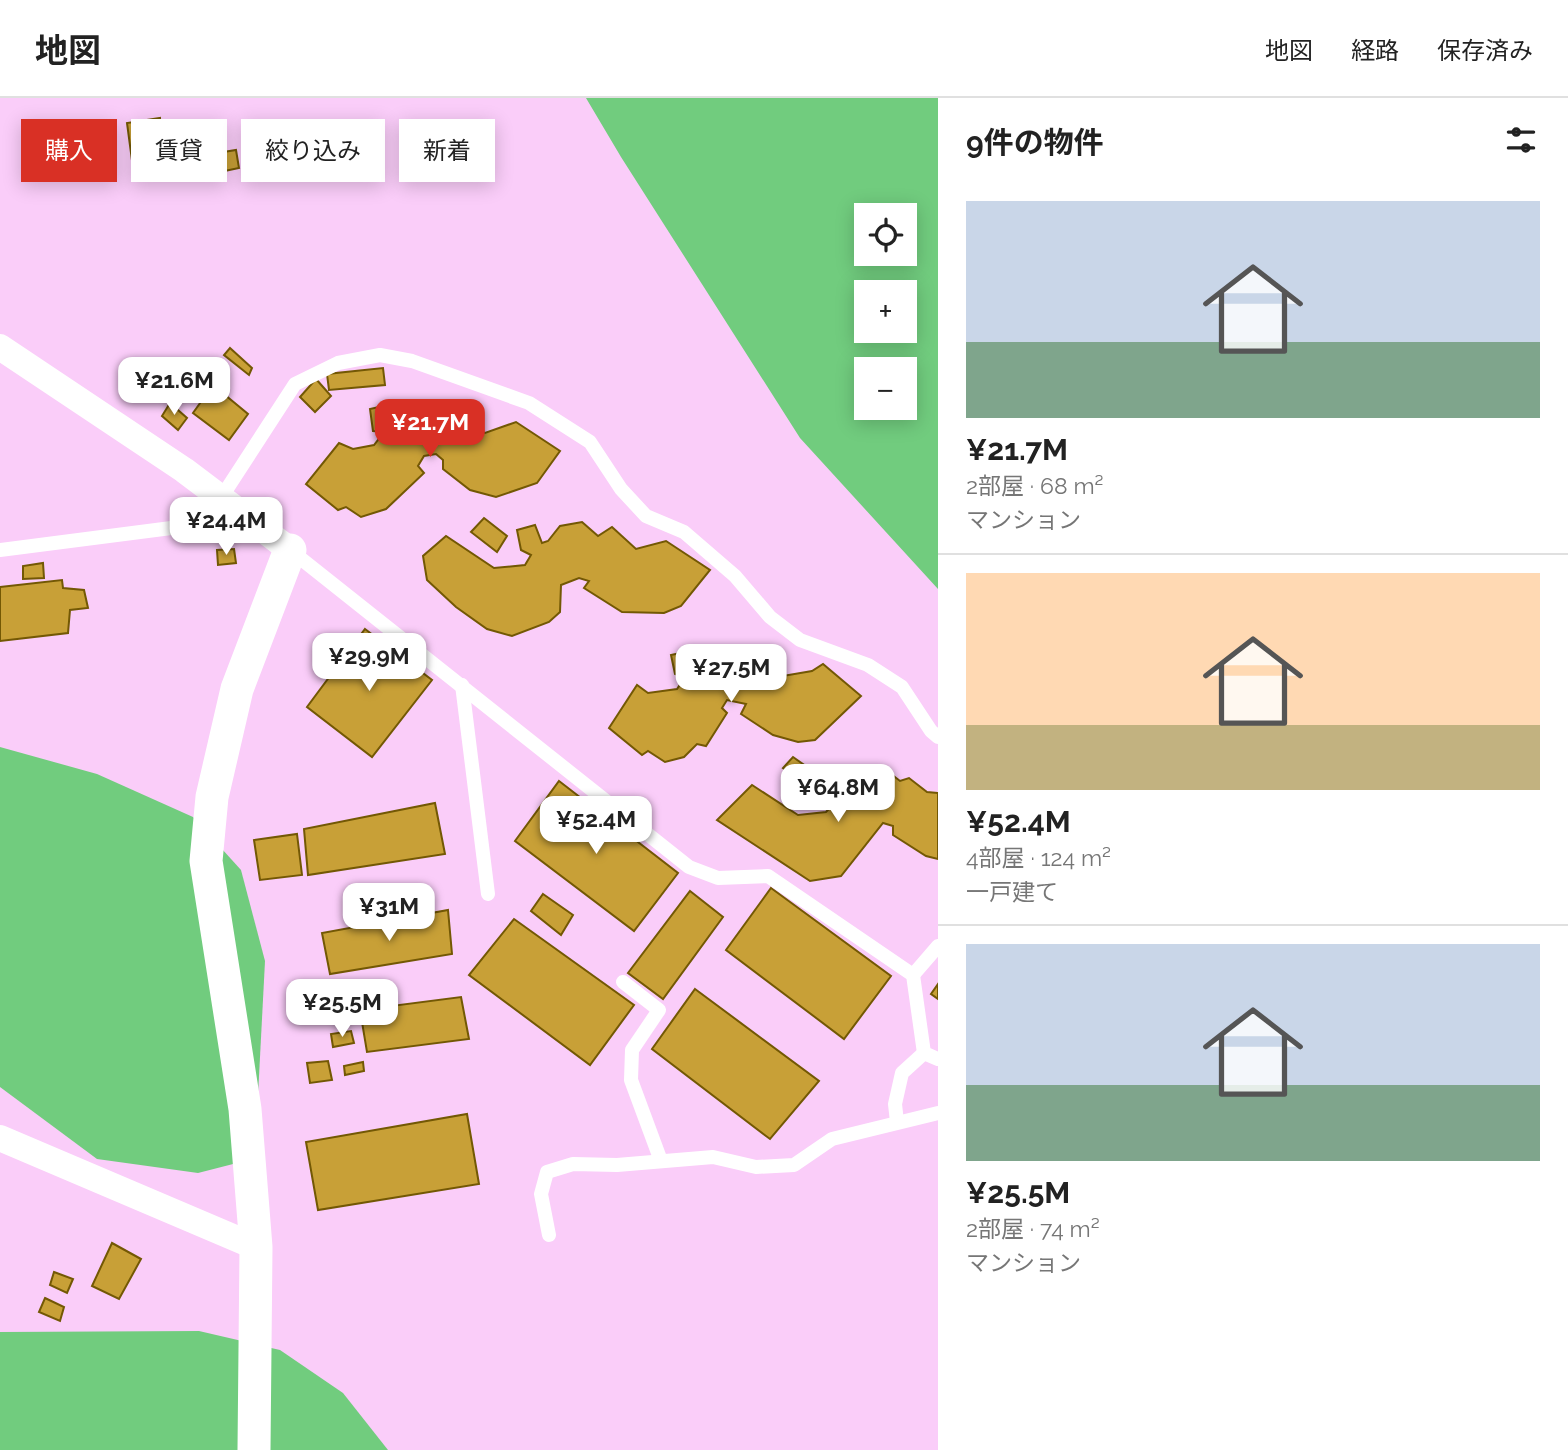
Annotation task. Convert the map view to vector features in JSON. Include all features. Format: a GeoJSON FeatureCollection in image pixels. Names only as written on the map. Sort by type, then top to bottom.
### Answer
{"type":"FeatureCollection","features":[{"type":"Feature","properties":{"kind":"street"},"geometry":{"type":"LineString","coordinates":[[0,347],[123,428],[290,550],[237,690],[212,797],[206,861],[245,1109],[256,1247],[254,1450]]}},
{"type":"Feature","properties":{"kind":"street"},"geometry":{"type":"LineString","coordinates":[[0,1138],[256,1247]]}},
{"type":"Feature","properties":{"kind":"lane"},"geometry":{"type":"LineString","coordinates":[[0,550],[210,523],[221,498],[295,384],[338,363],[380,355],[412,361],[529,403],[590,442],[621,489],[646,516],[684,532],[735,576],[770,617],[800,640],[868,665],[902,687],[931,731],[938,737]]}},
{"type":"Feature","properties":{"kind":"lane"},"geometry":{"type":"LineString","coordinates":[[290,550],[689,867],[718,878],[768,876],[914,975]]}},
{"type":"Feature","properties":{"kind":"lane"},"geometry":{"type":"LineString","coordinates":[[462,685],[488,894]]}},
{"type":"Feature","properties":{"kind":"lane"},"geometry":{"type":"LineString","coordinates":[[924,1053],[914,975],[938,946]]}},
{"type":"Feature","properties":{"kind":"lane"},"geometry":{"type":"LineString","coordinates":[[623,982],[659,1010],[632,1050],[631,1080],[661,1161]]}},
{"type":"Feature","properties":{"kind":"lane"},"geometry":{"type":"LineString","coordinates":[[924,1053],[938,1059]]}},
{"type":"Feature","properties":{"kind":"lane"},"geometry":{"type":"LineString","coordinates":[[897,1122],[895,1104],[902,1073],[924,1053]]}},
{"type":"Feature","properties":{"kind":"lane"},"geometry":{"type":"LineString","coordinates":[[549,1235],[541,1194],[547,1172],[573,1164],[617,1165],[713,1157],[756,1167],[794,1165],[832,1139],[938,1113]]}},
{"type":"Feature","properties":{"kind":"green space"},"geometry":{"type":"Polygon","coordinates":[[[586,98],[938,98],[938,589],[800,438],[586,98]]]}},
{"type":"Feature","properties":{"kind":"green space"},"geometry":{"type":"Polygon","coordinates":[[[0,747],[97,774],[193,817],[241,870],[265,961],[256,1134],[237,1163],[198,1173],[97,1159],[0,1087],[0,747]]]}},
{"type":"Feature","properties":{"kind":"green space"},"geometry":{"type":"Polygon","coordinates":[[[199,1331],[280,1350],[343,1393],[388,1450],[0,1450],[0,1332],[199,1331]]]}},
{"type":"Feature","properties":{"kind":"building"},"geometry":{"type":"Polygon","coordinates":[[[131,122],[131,153],[127,123],[131,122]]]}},
{"type":"Feature","properties":{"kind":"building"},"geometry":{"type":"Polygon","coordinates":[[[236,150],[239,168],[227,170],[227,151],[236,150]]]}},
{"type":"Feature","properties":{"kind":"building"},"geometry":{"type":"Polygon","coordinates":[[[230,348],[252,368],[249,375],[224,355],[230,348]]]}},
{"type":"Feature","properties":{"kind":"building"},"geometry":{"type":"Polygon","coordinates":[[[383,368],[385,385],[329,390],[327,374],[383,368]]]}},
{"type":"Feature","properties":{"kind":"building"},"geometry":{"type":"Polygon","coordinates":[[[316,379],[331,396],[315,412],[300,397],[316,379]]]}},
{"type":"Feature","properties":{"kind":"building"},"geometry":{"type":"Polygon","coordinates":[[[213,385],[248,414],[229,440],[193,413],[213,385]]]}},
{"type":"Feature","properties":{"kind":"building"},"geometry":{"type":"Polygon","coordinates":[[[432,401],[449,416],[458,408],[474,418],[471,425],[485,433],[516,422],[560,451],[537,483],[496,497],[470,490],[443,469],[443,460],[436,454],[424,456],[418,466],[424,473],[386,509],[361,517],[346,507],[338,510],[306,484],[339,443],[353,449],[374,445],[384,432],[373,431],[370,409],[388,405],[392,421],[398,425],[414,404],[432,401]]]}},
{"type":"Feature","properties":{"kind":"building"},"geometry":{"type":"Polygon","coordinates":[[[170,403],[187,418],[178,430],[162,416],[170,403]]]}},
{"type":"Feature","properties":{"kind":"building"},"geometry":{"type":"Polygon","coordinates":[[[484,518],[507,536],[497,552],[471,532],[484,518]]]}},
{"type":"Feature","properties":{"kind":"building"},"geometry":{"type":"Polygon","coordinates":[[[582,522],[598,536],[612,527],[636,549],[666,541],[710,570],[681,606],[664,613],[622,612],[584,588],[589,581],[579,578],[561,585],[560,612],[549,622],[512,636],[487,629],[456,607],[427,580],[423,556],[446,536],[494,568],[525,565],[531,555],[521,550],[517,530],[535,525],[542,543],[548,541],[560,526],[582,522]]]}},
{"type":"Feature","properties":{"kind":"building"},"geometry":{"type":"Polygon","coordinates":[[[234,549],[236,563],[218,565],[217,550],[234,549]]]}},
{"type":"Feature","properties":{"kind":"building"},"geometry":{"type":"Polygon","coordinates":[[[43,563],[44,578],[23,579],[23,566],[43,563]]]}},
{"type":"Feature","properties":{"kind":"building"},"geometry":{"type":"Polygon","coordinates":[[[62,580],[63,588],[84,590],[88,608],[70,610],[68,633],[0,641],[0,587],[62,580]]]}},
{"type":"Feature","properties":{"kind":"building"},"geometry":{"type":"Polygon","coordinates":[[[365,629],[432,680],[372,757],[307,707],[365,629]]]}},
{"type":"Feature","properties":{"kind":"building"},"geometry":{"type":"Polygon","coordinates":[[[735,647],[748,659],[758,656],[783,676],[812,671],[823,664],[861,696],[815,740],[798,742],[773,735],[741,714],[746,704],[727,700],[722,708],[727,713],[706,746],[697,744],[684,757],[665,762],[648,751],[642,755],[609,728],[637,685],[648,693],[677,689],[685,677],[675,674],[671,655],[694,650],[698,671],[713,650],[735,647]]]}},
{"type":"Feature","properties":{"kind":"building"},"geometry":{"type":"Polygon","coordinates":[[[793,757],[817,774],[807,785],[783,768],[793,757]]]}},
{"type":"Feature","properties":{"kind":"building"},"geometry":{"type":"Polygon","coordinates":[[[882,767],[900,781],[909,778],[927,792],[938,793],[938,859],[926,856],[893,835],[893,826],[883,823],[841,876],[810,881],[717,820],[752,785],[798,815],[826,812],[863,772],[882,767]]]}},
{"type":"Feature","properties":{"kind":"building"},"geometry":{"type":"Polygon","coordinates":[[[559,781],[678,873],[634,931],[515,841],[559,781]]]}},
{"type":"Feature","properties":{"kind":"building"},"geometry":{"type":"Polygon","coordinates":[[[435,803],[445,854],[308,875],[304,829],[435,803]]]}},
{"type":"Feature","properties":{"kind":"building"},"geometry":{"type":"Polygon","coordinates":[[[297,834],[302,875],[260,880],[254,840],[297,834]]]}},
{"type":"Feature","properties":{"kind":"building"},"geometry":{"type":"Polygon","coordinates":[[[771,888],[891,976],[844,1039],[726,950],[771,888]]]}},
{"type":"Feature","properties":{"kind":"building"},"geometry":{"type":"Polygon","coordinates":[[[690,891],[723,917],[663,999],[628,973],[690,891]]]}},
{"type":"Feature","properties":{"kind":"building"},"geometry":{"type":"Polygon","coordinates":[[[543,894],[573,915],[561,935],[531,911],[543,894]]]}},
{"type":"Feature","properties":{"kind":"building"},"geometry":{"type":"Polygon","coordinates":[[[448,910],[452,954],[330,974],[322,933],[448,910]]]}},
{"type":"Feature","properties":{"kind":"building"},"geometry":{"type":"Polygon","coordinates":[[[514,919],[634,1005],[590,1065],[469,975],[514,919]]]}},
{"type":"Feature","properties":{"kind":"building"},"geometry":{"type":"Polygon","coordinates":[[[938,984],[938,999],[931,994],[938,984]]]}},
{"type":"Feature","properties":{"kind":"building"},"geometry":{"type":"Polygon","coordinates":[[[695,989],[819,1081],[770,1139],[652,1049],[695,989]]]}},
{"type":"Feature","properties":{"kind":"building"},"geometry":{"type":"Polygon","coordinates":[[[328,994],[332,1012],[308,1014],[306,997],[328,994]]]}},
{"type":"Feature","properties":{"kind":"building"},"geometry":{"type":"Polygon","coordinates":[[[461,997],[469,1039],[367,1052],[360,1010],[461,997]]]}},
{"type":"Feature","properties":{"kind":"building"},"geometry":{"type":"Polygon","coordinates":[[[351,1031],[354,1043],[333,1047],[331,1034],[351,1031]]]}},
{"type":"Feature","properties":{"kind":"building"},"geometry":{"type":"Polygon","coordinates":[[[328,1061],[332,1080],[310,1083],[307,1063],[328,1061]]]}},
{"type":"Feature","properties":{"kind":"building"},"geometry":{"type":"Polygon","coordinates":[[[363,1062],[364,1071],[345,1075],[344,1066],[363,1062]]]}},
{"type":"Feature","properties":{"kind":"building"},"geometry":{"type":"Polygon","coordinates":[[[467,1114],[479,1184],[318,1210],[306,1142],[467,1114]]]}},
{"type":"Feature","properties":{"kind":"building"},"geometry":{"type":"Polygon","coordinates":[[[112,1243],[141,1259],[119,1299],[92,1286],[112,1243]]]}},
{"type":"Feature","properties":{"kind":"building"},"geometry":{"type":"Polygon","coordinates":[[[54,1272],[73,1279],[67,1293],[50,1285],[54,1272]]]}},
{"type":"Feature","properties":{"kind":"building"},"geometry":{"type":"Polygon","coordinates":[[[45,1298],[64,1307],[60,1321],[39,1312],[45,1298]]]}}]}
